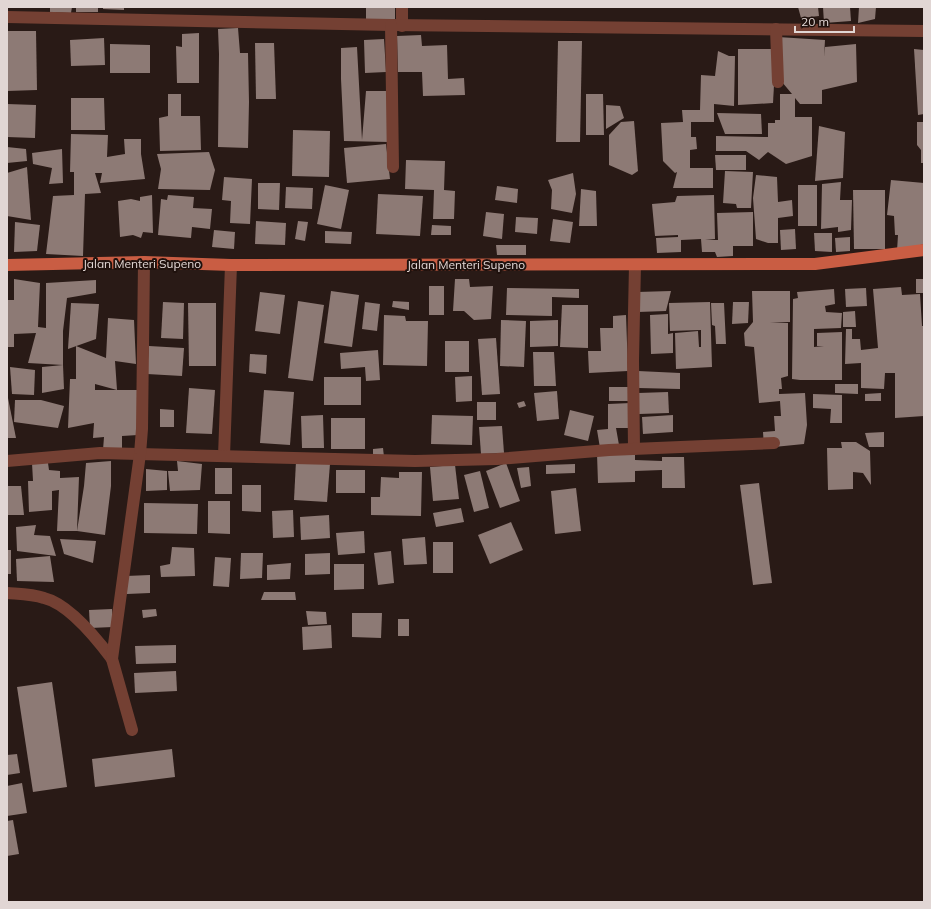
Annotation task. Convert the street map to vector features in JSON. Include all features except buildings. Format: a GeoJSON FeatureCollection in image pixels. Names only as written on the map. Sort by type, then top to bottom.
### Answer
{"type":"FeatureCollection","features":[{"type":"Feature","properties":{"kind":"main road","name":"Jalan Menteri Supeno"},"geometry":{"type":"LineString","coordinates":[[7,265],[144,262],[230,265],[815,264],[924,250]]}},
{"type":"Feature","properties":{"kind":"street"},"geometry":{"type":"LineString","coordinates":[[393,166],[396,26],[402,7]]}},
{"type":"Feature","properties":{"kind":"street"},"geometry":{"type":"LineString","coordinates":[[7,17],[396,26],[924,31]]}},
{"type":"Feature","properties":{"kind":"street"},"geometry":{"type":"LineString","coordinates":[[776,29],[778,82]]}},
{"type":"Feature","properties":{"kind":"street"},"geometry":{"type":"LineString","coordinates":[[112,659],[140,454],[142,429],[144,262]]}},
{"type":"Feature","properties":{"kind":"street"},"geometry":{"type":"LineString","coordinates":[[224,456],[230,265]]}},
{"type":"Feature","properties":{"kind":"street"},"geometry":{"type":"LineString","coordinates":[[634,449],[633,360],[635,265]]}},
{"type":"Feature","properties":{"kind":"street"},"geometry":{"type":"LineString","coordinates":[[7,461],[100,453],[422,461],[497,459],[634,449],[774,443]]}},
{"type":"Feature","properties":{"kind":"street"},"geometry":{"type":"LineString","coordinates":[[7,593],[25,594],[45,598],[65,608],[95,636],[112,659],[132,730]]}}]}
